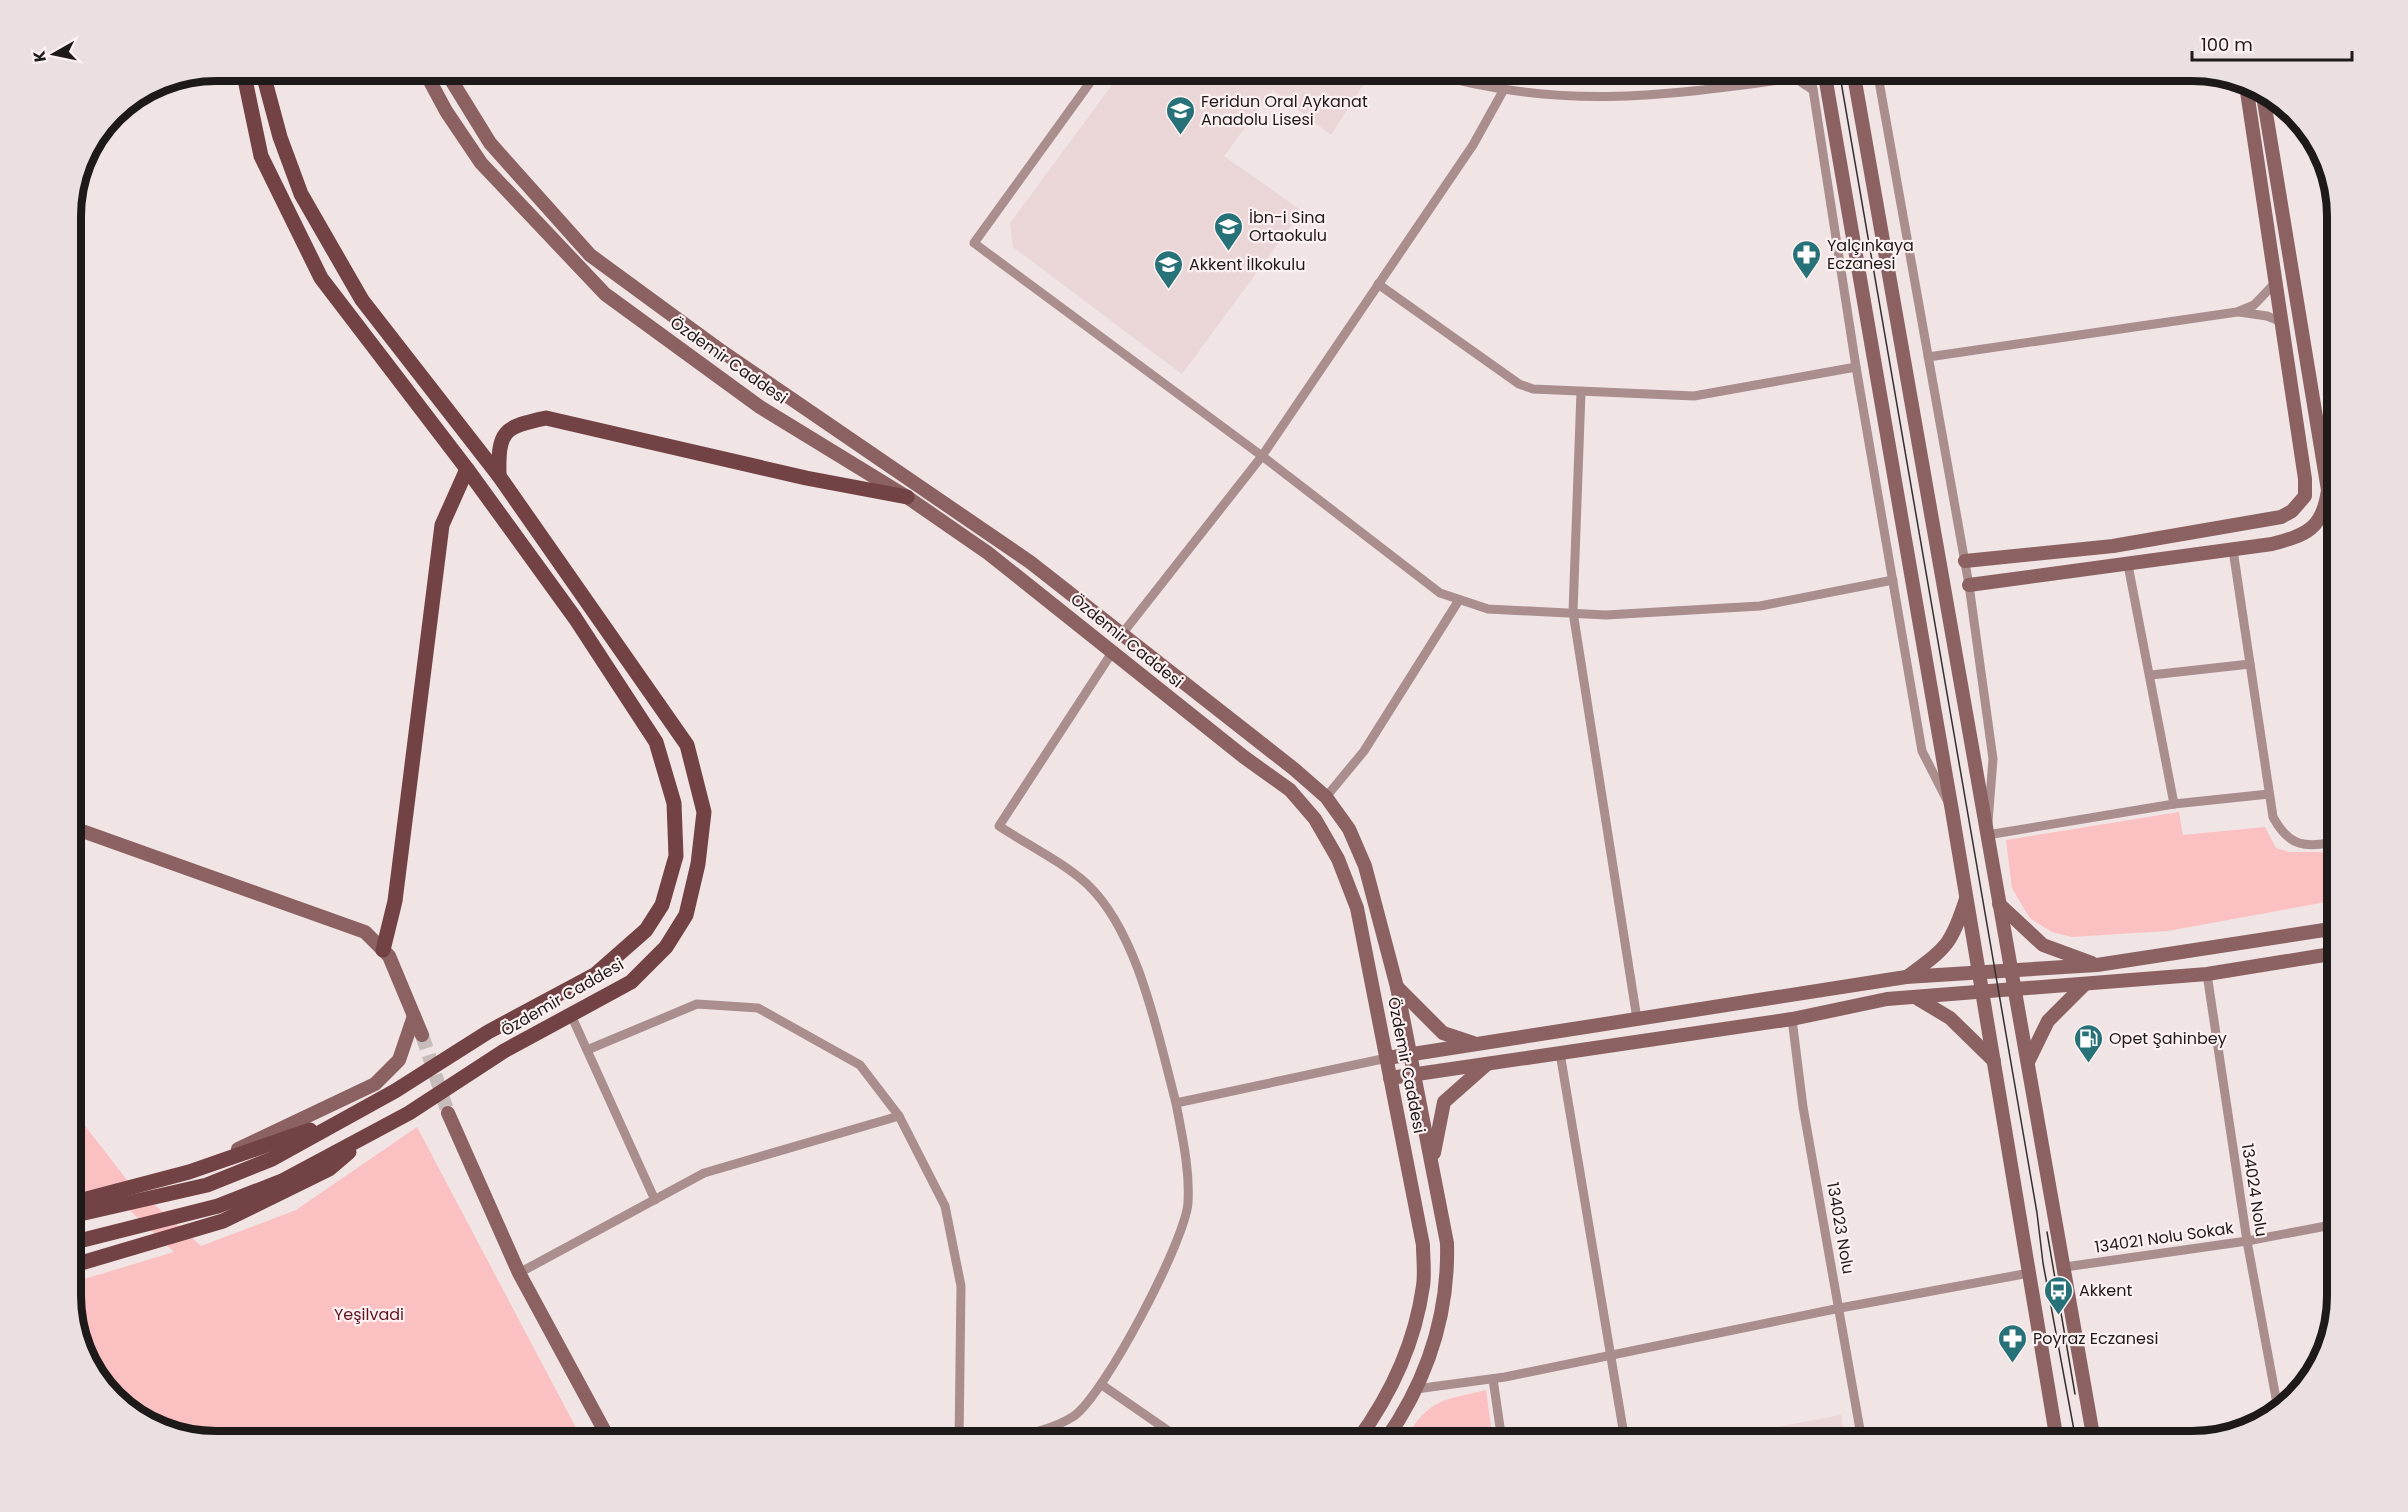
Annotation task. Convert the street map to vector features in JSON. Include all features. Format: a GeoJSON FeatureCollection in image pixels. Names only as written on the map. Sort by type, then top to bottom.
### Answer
{"type":"FeatureCollection","features":[{"type":"Feature","properties":{"kind":"main road","name":"Özdemir Caddesi"},"geometry":{"type":"LineString","coordinates":[[81,1210],[207,1185],[272,1159],[353,1116],[488,1032],[596,974],[646,930],[662,905],[676,856],[674,803],[656,742],[575,618],[468,469],[321,278],[261,156],[245,81]]}},
{"type":"Feature","properties":{"kind":"main road","name":"Özdemir Caddesi"},"geometry":{"type":"LineString","coordinates":[[81,1240],[218,1206],[282,1181],[410,1113],[504,1051],[631,982],[666,946],[686,915],[698,864],[704,812],[687,745],[499,476],[362,300],[301,194],[280,137],[265,81]]}},
{"type":"Feature","properties":{"kind":"main road","name":"Özdemir Caddesi"},"geometry":{"type":"LineString","coordinates":[[430,81],[446,111],[481,163],[605,294],[760,407],[907,497],[988,553],[1244,757],[1290,790],[1315,819],[1338,860],[1357,908],[1423,1245],[1424,1285],[1413,1332],[1398,1373],[1381,1407],[1365,1431]]}},
{"type":"Feature","properties":{"kind":"main road","name":"Özdemir Caddesi"},"geometry":{"type":"LineString","coordinates":[[452,81],[490,143],[590,255],[717,348],[1030,562],[1294,769],[1326,797],[1349,829],[1365,866],[1397,987],[1447,1243],[1446,1293],[1437,1338],[1416,1389],[1391,1431]]}},
{"type":"Feature","properties":{"kind":"main road"},"geometry":{"type":"LineString","coordinates":[[1826,81],[1967,897],[2055,1431]]}},
{"type":"Feature","properties":{"kind":"main road"},"geometry":{"type":"LineString","coordinates":[[1855,81],[2092,1431]]}},
{"type":"Feature","properties":{"kind":"main road"},"geometry":{"type":"LineString","coordinates":[[1965,561],[2114,546],[2281,517],[2292,511],[2305,496],[2305,479],[2247,93]]}},
{"type":"Feature","properties":{"kind":"main road"},"geometry":{"type":"LineString","coordinates":[[2264,102],[2327,484]]}},
{"type":"Feature","properties":{"kind":"main road"},"geometry":{"type":"LineString","coordinates":[[499,476],[498,446],[507,434],[518,424],[546,418],[806,478],[907,497]]}},
{"type":"Feature","properties":{"kind":"main road"},"geometry":{"type":"LineString","coordinates":[[383,950],[395,901],[442,525],[468,469]]}},
{"type":"Feature","properties":{"kind":"main road"},"geometry":{"type":"LineString","coordinates":[[1969,585],[2234,550],[2296,538],[2311,530],[2327,512]]}},
{"type":"Feature","properties":{"kind":"main road"},"geometry":{"type":"LineString","coordinates":[[1986,559],[1989,583]]}},
{"type":"Feature","properties":{"kind":"main road"},"geometry":{"type":"LineString","coordinates":[[81,831],[365,932],[389,956],[422,1035]]}},
{"type":"Feature","properties":{"kind":"main road"},"geometry":{"type":"LineString","coordinates":[[1906,978],[1945,948],[1956,929],[1967,897]]}},
{"type":"Feature","properties":{"kind":"main road"},"geometry":{"type":"LineString","coordinates":[[2000,904],[2043,945],[2097,965]]}},
{"type":"Feature","properties":{"kind":"main road"},"geometry":{"type":"LineString","coordinates":[[1387,1058],[1906,978],[1979,971],[2097,965],[2327,930]]}},
{"type":"Feature","properties":{"kind":"main road"},"geometry":{"type":"LineString","coordinates":[[1390,1078],[1792,1019],[1913,996],[2207,974],[2327,955]]}},
{"type":"Feature","properties":{"kind":"main road"},"geometry":{"type":"LineString","coordinates":[[2028,1062],[2048,1021],[2085,984]]}},
{"type":"Feature","properties":{"kind":"main road"},"geometry":{"type":"LineString","coordinates":[[1397,987],[1443,1033],[1475,1043]]}},
{"type":"Feature","properties":{"kind":"main road"},"geometry":{"type":"LineString","coordinates":[[1913,996],[1929,1003],[1950,1018],[1994,1061]]}},
{"type":"Feature","properties":{"kind":"main road"},"geometry":{"type":"LineString","coordinates":[[189,1172],[375,1084],[399,1060],[414,1016]]}},
{"type":"Feature","properties":{"kind":"main road"},"geometry":{"type":"LineString","coordinates":[[1432,1161],[1444,1102],[1487,1064]]}},
{"type":"Feature","properties":{"kind":"main road"},"geometry":{"type":"LineString","coordinates":[[448,1113],[519,1273],[604,1431]]}},
{"type":"Feature","properties":{"kind":"main road"},"geometry":{"type":"LineString","coordinates":[[81,1209],[353,1116]]}},
{"type":"Feature","properties":{"kind":"main road"},"geometry":{"type":"LineString","coordinates":[[81,1263],[223,1221],[329,1169],[375,1131]]}},
{"type":"Feature","properties":{"kind":"street"},"geometry":{"type":"LineString","coordinates":[[1091,81],[974,243],[1262,456],[1440,593],[1488,609],[1606,615],[1760,606],[1893,580]]}},
{"type":"Feature","properties":{"kind":"street"},"geometry":{"type":"LineString","coordinates":[[1463,81],[1503,91],[1562,97],[1626,97],[1693,92],[1756,81]]}},
{"type":"Feature","properties":{"kind":"street"},"geometry":{"type":"LineString","coordinates":[[1803,81],[1813,90]]}},
{"type":"Feature","properties":{"kind":"street"},"geometry":{"type":"LineString","coordinates":[[1812,81],[1856,367],[1922,751],[1952,811]]}},
{"type":"Feature","properties":{"kind":"street"},"geometry":{"type":"LineString","coordinates":[[1879,81],[1965,561],[1994,759],[1987,835],[2174,804],[2269,794]]}},
{"type":"Feature","properties":{"kind":"street"},"geometry":{"type":"LineString","coordinates":[[1122,634],[1262,456],[1473,145],[1503,91]]}},
{"type":"Feature","properties":{"kind":"street"},"geometry":{"type":"LineString","coordinates":[[1378,284],[1519,384],[1533,389],[1694,396],[1856,367]]}},
{"type":"Feature","properties":{"kind":"street"},"geometry":{"type":"LineString","coordinates":[[1928,357],[2237,312],[2254,305],[2274,284]]}},
{"type":"Feature","properties":{"kind":"street"},"geometry":{"type":"LineString","coordinates":[[2237,312],[2267,316],[2282,322]]}},
{"type":"Feature","properties":{"kind":"street"},"geometry":{"type":"LineString","coordinates":[[1581,392],[1573,612],[1637,1019]]}},
{"type":"Feature","properties":{"kind":"street"},"geometry":{"type":"LineString","coordinates":[[2234,550],[2273,817],[2286,838],[2298,844],[2327,843]]}},
{"type":"Feature","properties":{"kind":"street"},"geometry":{"type":"LineString","coordinates":[[2128,565],[2174,804]]}},
{"type":"Feature","properties":{"kind":"street"},"geometry":{"type":"LineString","coordinates":[[1326,797],[1364,751],[1460,600]]}},
{"type":"Feature","properties":{"kind":"street"},"geometry":{"type":"LineString","coordinates":[[1034,1431],[1074,1417],[1089,1403],[1102,1384],[1180,1237],[1188,1205],[1188,1173],[1176,1103],[1153,1017],[1131,951],[1109,914],[1087,885],[999,826],[1113,651]]}},
{"type":"Feature","properties":{"kind":"street"},"geometry":{"type":"LineString","coordinates":[[2151,675],[2250,664]]}},
{"type":"Feature","properties":{"kind":"street","name":"134024 Nolu"},"geometry":{"type":"LineString","coordinates":[[2207,974],[2247,1240],[2276,1401]]}},
{"type":"Feature","properties":{"kind":"street"},"geometry":{"type":"LineString","coordinates":[[587,1050],[697,1004],[758,1008],[860,1065],[899,1116],[945,1206],[961,1286],[959,1431]]}},
{"type":"Feature","properties":{"kind":"street"},"geometry":{"type":"LineString","coordinates":[[571,1015],[655,1200]]}},
{"type":"Feature","properties":{"kind":"street","name":"134023 Nolu"},"geometry":{"type":"LineString","coordinates":[[1792,1019],[1803,1107],[1860,1431]]}},
{"type":"Feature","properties":{"kind":"street"},"geometry":{"type":"LineString","coordinates":[[1560,1053],[1623,1431]]}},
{"type":"Feature","properties":{"kind":"street"},"geometry":{"type":"LineString","coordinates":[[1176,1103],[1387,1058]]}},
{"type":"Feature","properties":{"kind":"street"},"geometry":{"type":"LineString","coordinates":[[519,1273],[704,1173],[899,1116]]}},
{"type":"Feature","properties":{"kind":"street","name":"134021 Nolu Sokak"},"geometry":{"type":"LineString","coordinates":[[2065,1267],[2327,1226]]}},
{"type":"Feature","properties":{"kind":"street"},"geometry":{"type":"LineString","coordinates":[[1416,1389],[1493,1379],[1611,1357],[1840,1308],[2029,1273]]}},
{"type":"Feature","properties":{"kind":"street"},"geometry":{"type":"LineString","coordinates":[[1493,1379],[1500,1431]]}},
{"type":"Feature","properties":{"kind":"street"},"geometry":{"type":"LineString","coordinates":[[1102,1384],[1168,1431]]}},
{"type":"Feature","properties":{"kind":"shaded area"},"geometry":{"type":"Polygon","coordinates":[[[1115,81],[1366,81],[1331,135],[1273,90],[1224,156],[1302,211],[1182,374],[1013,247],[1010,223],[1115,81]]]}},
{"type":"Feature","properties":{"kind":"shaded area"},"geometry":{"type":"Polygon","coordinates":[[[1841,1415],[1843,1431],[1755,1431],[1841,1415]]]}},
{"type":"Feature","properties":{"kind":"green space"},"geometry":{"type":"Polygon","coordinates":[[[2179,812],[2183,835],[2265,827],[2276,848],[2289,852],[2327,852],[2327,902],[2168,931],[2072,937],[2052,932],[2031,919],[2026,912],[2012,888],[2006,840],[2179,812]]]}},
{"type":"Feature","properties":{"kind":"green space","name":"Yeşilvadi"},"geometry":{"type":"Polygon","coordinates":[[[81,1121],[127,1180],[201,1246],[296,1210],[417,1127],[578,1431],[216,1431],[181,1426],[148,1413],[115,1385],[95,1356],[84,1322],[81,1280],[174,1252],[105,1187],[81,1192],[81,1121]]]}},
{"type":"Feature","properties":{"kind":"green space"},"geometry":{"type":"Polygon","coordinates":[[[1486,1390],[1492,1431],[1410,1431],[1429,1409],[1456,1397],[1486,1390]]]}},
{"type":"Feature","properties":{"kind":"tunnel"},"geometry":{"type":"LineString","coordinates":[[422,1035],[448,1113]]}},
{"type":"Feature","properties":{"kind":"tram line"},"geometry":{"type":"LineString","coordinates":[[1841,81],[2037,1213],[2043,1263],[2074,1431]]}},
{"type":"Feature","properties":{"kind":"tram line"},"geometry":{"type":"LineString","coordinates":[[2047,1232],[2075,1394]]}},
{"type":"Feature","properties":{"kind":"place","name":"Feridun Oral Aykanat Anadolu Lisesi"},"geometry":{"type":"Point","coordinates":[1180,136]}},
{"type":"Feature","properties":{"kind":"place","name":"İbn-i Sina Ortaokulu"},"geometry":{"type":"Point","coordinates":[1228,252]}},
{"type":"Feature","properties":{"kind":"place","name":"Yalçınkaya Eczanesi"},"geometry":{"type":"Point","coordinates":[1806,280]}},
{"type":"Feature","properties":{"kind":"place","name":"Akkent İlkokulu"},"geometry":{"type":"Point","coordinates":[1168,290]}},
{"type":"Feature","properties":{"kind":"place","name":"Opet Şahinbey"},"geometry":{"type":"Point","coordinates":[2088,1064]}},
{"type":"Feature","properties":{"kind":"place","name":"Akkent"},"geometry":{"type":"Point","coordinates":[2058,1316]}},
{"type":"Feature","properties":{"kind":"place","name":"Poyraz Eczanesi"},"geometry":{"type":"Point","coordinates":[2012,1364]}}]}
